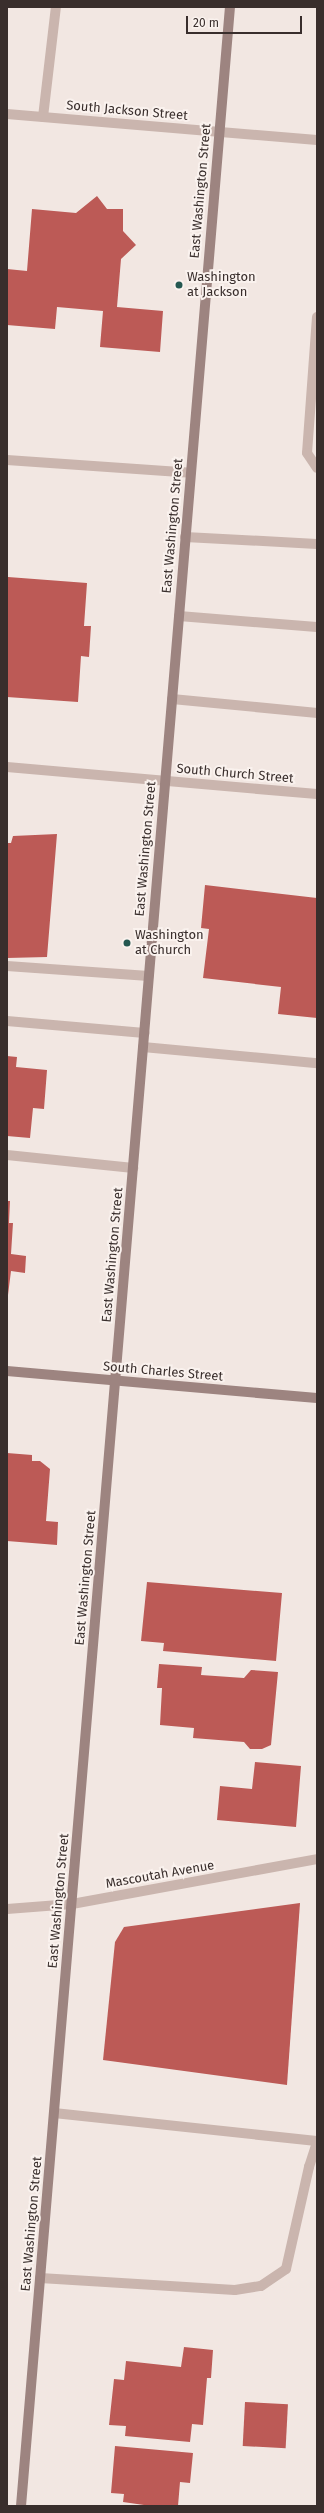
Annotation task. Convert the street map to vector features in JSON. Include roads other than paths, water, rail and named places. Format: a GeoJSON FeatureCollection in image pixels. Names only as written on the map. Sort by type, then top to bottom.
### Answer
{"type":"FeatureCollection","features":[{"type":"Feature","properties":{"kind":"main road","name":"East Washington Street"},"geometry":{"type":"LineString","coordinates":[[21,2506],[230,7]]}},
{"type":"Feature","properties":{"kind":"main road","name":"South Charles Street"},"geometry":{"type":"LineString","coordinates":[[7,1371],[317,1398]]}},
{"type":"Feature","properties":{"kind":"street"},"geometry":{"type":"LineString","coordinates":[[43,117],[56,7]]}},
{"type":"Feature","properties":{"kind":"street","name":"South Jackson Street"},"geometry":{"type":"LineString","coordinates":[[7,114],[317,140]]}},
{"type":"Feature","properties":{"kind":"street"},"geometry":{"type":"LineString","coordinates":[[317,317],[307,453],[317,468]]}},
{"type":"Feature","properties":{"kind":"street"},"geometry":{"type":"LineString","coordinates":[[7,460],[191,473]]}},
{"type":"Feature","properties":{"kind":"street"},"geometry":{"type":"LineString","coordinates":[[185,537],[317,544]]}},
{"type":"Feature","properties":{"kind":"street"},"geometry":{"type":"LineString","coordinates":[[179,616],[317,627]]}},
{"type":"Feature","properties":{"kind":"street"},"geometry":{"type":"LineString","coordinates":[[172,699],[317,713]]}},
{"type":"Feature","properties":{"kind":"street","name":"South Church Street"},"geometry":{"type":"LineString","coordinates":[[7,767],[317,794]]}},
{"type":"Feature","properties":{"kind":"street"},"geometry":{"type":"LineString","coordinates":[[7,966],[148,976]]}},
{"type":"Feature","properties":{"kind":"street"},"geometry":{"type":"LineString","coordinates":[[7,1022],[144,1032]]}},
{"type":"Feature","properties":{"kind":"street"},"geometry":{"type":"LineString","coordinates":[[143,1047],[317,1063]]}},
{"type":"Feature","properties":{"kind":"street"},"geometry":{"type":"LineString","coordinates":[[7,1155],[133,1168]]}},
{"type":"Feature","properties":{"kind":"street","name":"Mascoutah Avenue"},"geometry":{"type":"LineString","coordinates":[[7,1909],[72,1904],[317,1859]]}},
{"type":"Feature","properties":{"kind":"street"},"geometry":{"type":"LineString","coordinates":[[40,2278],[235,2290],[261,2286],[286,2269],[309,2167],[317,2141],[54,2112]]}},
{"type":"Feature","properties":{"kind":"place","name":"Washington at Jackson"},"geometry":{"type":"Point","coordinates":[179,285]}},
{"type":"Feature","properties":{"kind":"place","name":"Washington at Church"},"geometry":{"type":"Point","coordinates":[127,943]}}]}
